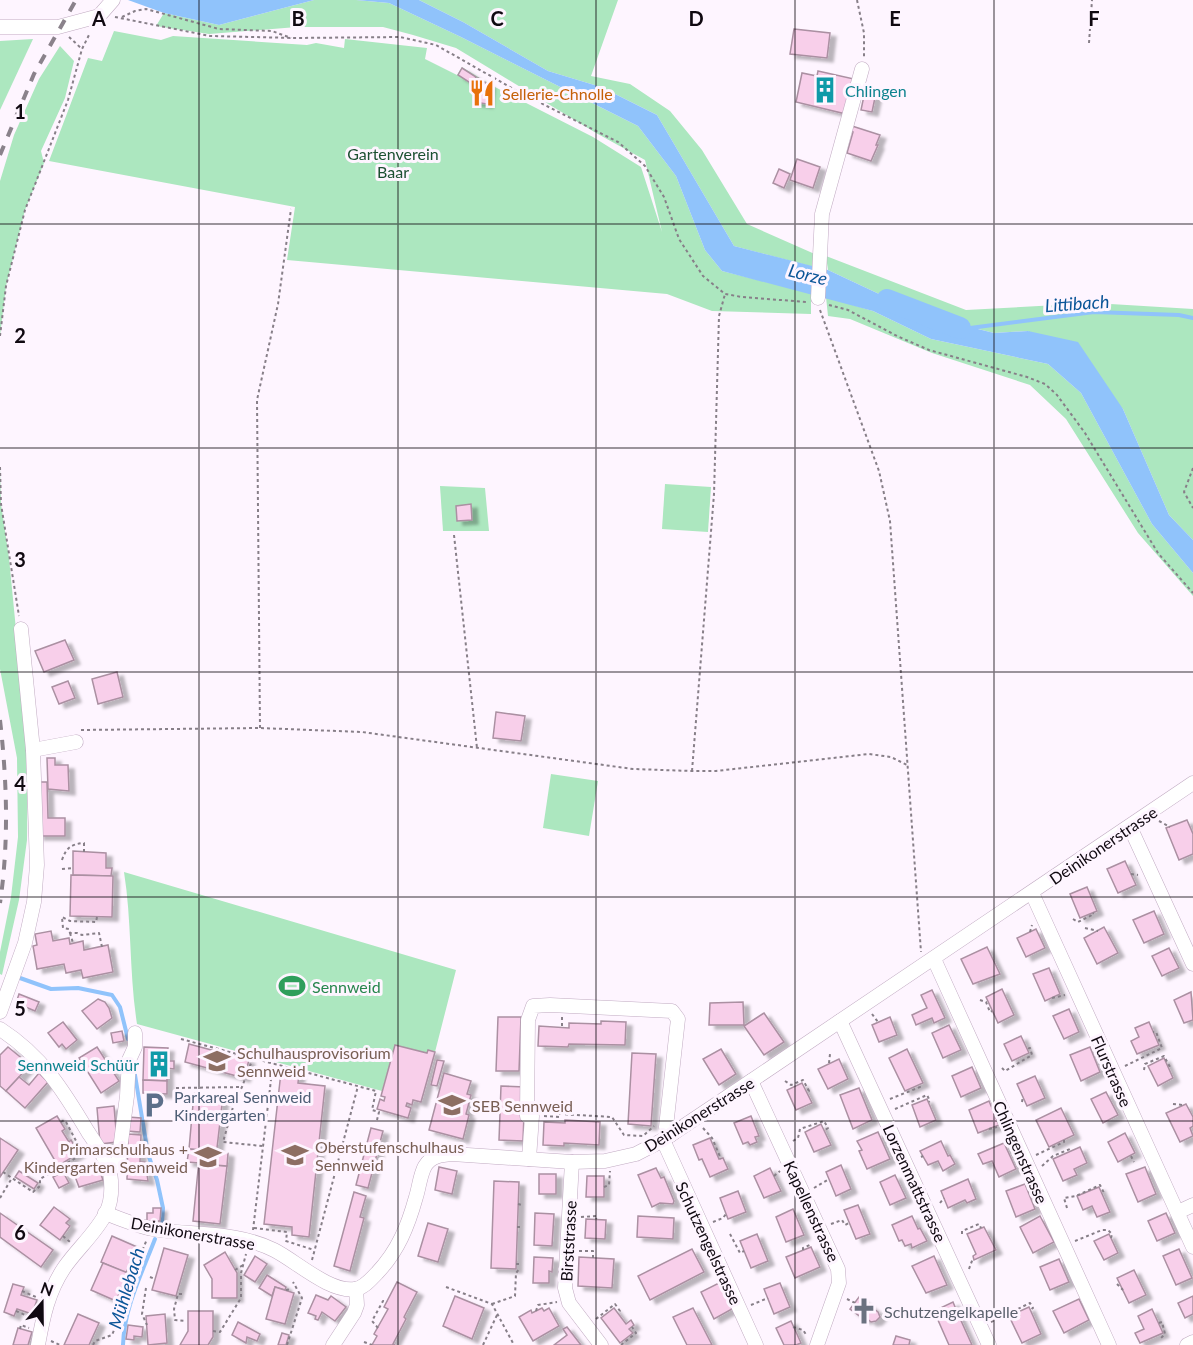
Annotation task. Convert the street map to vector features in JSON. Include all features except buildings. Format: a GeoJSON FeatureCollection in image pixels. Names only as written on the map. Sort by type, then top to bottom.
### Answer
{"type":"FeatureCollection","features":[{"type":"Feature","properties":{"kind":"street"},"geometry":{"type":"LineString","coordinates":[[0,27],[58,27],[99,16],[113,0]]}},
{"type":"Feature","properties":{"kind":"street"},"geometry":{"type":"LineString","coordinates":[[818,302],[822,214],[862,69]]}},
{"type":"Feature","properties":{"kind":"street"},"geometry":{"type":"LineString","coordinates":[[0,1012],[25,943],[34,902],[37,865],[33,750],[21,629]]}},
{"type":"Feature","properties":{"kind":"street"},"geometry":{"type":"LineString","coordinates":[[33,750],[73,736]]}},
{"type":"Feature","properties":{"kind":"street","name":"Deinikonerstrasse"},"geometry":{"type":"LineString","coordinates":[[105,1213],[151,1228],[221,1235],[273,1249],[327,1282],[342,1288],[356,1289],[382,1268],[398,1247],[408,1227],[425,1166],[435,1156],[452,1154],[572,1162],[605,1161],[636,1154],[751,1082],[1193,783]]}},
{"type":"Feature","properties":{"kind":"street"},"geometry":{"type":"LineString","coordinates":[[1130,827],[1193,964]]}},
{"type":"Feature","properties":{"kind":"street","name":"Flurstrasse"},"geometry":{"type":"LineString","coordinates":[[1032,893],[1193,1247]]}},
{"type":"Feature","properties":{"kind":"street","name":"Chlingenstrasse"},"geometry":{"type":"LineString","coordinates":[[929,962],[1109,1345]]}},
{"type":"Feature","properties":{"kind":"street"},"geometry":{"type":"LineString","coordinates":[[529,1159],[532,1116],[527,1116],[528,1020],[533,1006],[672,1011],[678,1019],[667,1134]]}},
{"type":"Feature","properties":{"kind":"street","name":"Lorzenmattstrasse"},"geometry":{"type":"LineString","coordinates":[[840,1021],[989,1345]]}},
{"type":"Feature","properties":{"kind":"street"},"geometry":{"type":"LineString","coordinates":[[109,1170],[118,1165],[128,1096],[129,1060],[135,1047],[135,1033]]}},
{"type":"Feature","properties":{"kind":"street"},"geometry":{"type":"LineString","coordinates":[[2,1034],[30,1051],[60,1085],[97,1146],[109,1170],[111,1186],[110,1200],[105,1213],[64,1268],[53,1287],[44,1310],[38,1345]]}},
{"type":"Feature","properties":{"kind":"street","name":"Kapellenstrasse"},"geometry":{"type":"LineString","coordinates":[[751,1082],[838,1269],[839,1283],[814,1343]]}},
{"type":"Feature","properties":{"kind":"street","name":"Schutzengelstrasse"},"geometry":{"type":"LineString","coordinates":[[667,1134],[756,1345]]}},
{"type":"Feature","properties":{"kind":"street","name":"Birststrasse"},"geometry":{"type":"LineString","coordinates":[[572,1162],[565,1288],[569,1303],[601,1345]]}},
{"type":"Feature","properties":{"kind":"street"},"geometry":{"type":"LineString","coordinates":[[1178,1212],[1193,1205]]}},
{"type":"Feature","properties":{"kind":"street"},"geometry":{"type":"LineString","coordinates":[[333,1345],[354,1313],[357,1305],[356,1289]]}},
{"type":"Feature","properties":{"kind":"street"},"geometry":{"type":"LineString","coordinates":[[1187,1345],[1193,1342]]}},
{"type":"Feature","properties":{"kind":"path"},"geometry":{"type":"LineString","coordinates":[[857,0],[865,53],[862,69]]}},
{"type":"Feature","properties":{"kind":"path"},"geometry":{"type":"LineString","coordinates":[[1089,43],[1092,0]]}},
{"type":"Feature","properties":{"kind":"path"},"geometry":{"type":"LineString","coordinates":[[120,18],[135,10],[146,9],[219,29],[272,32],[294,38]]}},
{"type":"Feature","properties":{"kind":"path"},"geometry":{"type":"LineString","coordinates":[[0,336],[6,286],[25,210],[68,100],[82,49],[99,16],[210,36],[400,37],[436,45],[518,91],[618,142],[645,166],[664,197],[679,238],[703,276],[725,294],[833,305],[848,310],[929,350],[1028,377],[1045,384],[1085,433],[1158,554],[1193,593]]}},
{"type":"Feature","properties":{"kind":"path"},"geometry":{"type":"LineString","coordinates":[[260,728],[257,400],[278,304],[291,209]]}},
{"type":"Feature","properties":{"kind":"path"},"geometry":{"type":"LineString","coordinates":[[692,771],[714,494],[719,316],[725,294]]}},
{"type":"Feature","properties":{"kind":"path"},"geometry":{"type":"LineString","coordinates":[[818,302],[879,471],[890,521],[920,944],[929,962]]}},
{"type":"Feature","properties":{"kind":"path"},"geometry":{"type":"LineString","coordinates":[[0,467],[1,504],[21,629]]}},
{"type":"Feature","properties":{"kind":"path"},"geometry":{"type":"LineString","coordinates":[[1193,468],[1185,492],[1193,508]]}},
{"type":"Feature","properties":{"kind":"path"},"geometry":{"type":"LineString","coordinates":[[454,535],[477,748]]}},
{"type":"Feature","properties":{"kind":"path"},"geometry":{"type":"LineString","coordinates":[[73,736],[260,728],[362,732],[633,769],[716,771],[869,754],[891,757],[907,765]]}},
{"type":"Feature","properties":{"kind":"path"},"geometry":{"type":"LineString","coordinates":[[1159,821],[1170,826]]}},
{"type":"Feature","properties":{"kind":"path"},"geometry":{"type":"LineString","coordinates":[[62,860],[65,850],[73,844],[84,843],[84,852]]}},
{"type":"Feature","properties":{"kind":"path"},"geometry":{"type":"LineString","coordinates":[[62,869],[73,868]]}},
{"type":"Feature","properties":{"kind":"path"},"geometry":{"type":"LineString","coordinates":[[1131,874],[1139,875]]}},
{"type":"Feature","properties":{"kind":"path"},"geometry":{"type":"LineString","coordinates":[[1073,919],[1078,922],[1093,913]]}},
{"type":"Feature","properties":{"kind":"path"},"geometry":{"type":"LineString","coordinates":[[73,943],[69,928],[63,928],[62,917],[70,921],[96,922],[97,917]]}},
{"type":"Feature","properties":{"kind":"path"},"geometry":{"type":"LineString","coordinates":[[1030,932],[1032,925]]}},
{"type":"Feature","properties":{"kind":"path"},"geometry":{"type":"LineString","coordinates":[[1085,928],[1098,931]]}},
{"type":"Feature","properties":{"kind":"path"},"geometry":{"type":"LineString","coordinates":[[70,933],[82,935],[99,933],[102,947]]}},
{"type":"Feature","properties":{"kind":"path"},"geometry":{"type":"LineString","coordinates":[[980,1000],[986,1002],[990,1012],[992,1011]]}},
{"type":"Feature","properties":{"kind":"path"},"geometry":{"type":"LineString","coordinates":[[873,1016],[878,1022]]}},
{"type":"Feature","properties":{"kind":"path"},"geometry":{"type":"LineString","coordinates":[[562,1023],[562,1028]]}},
{"type":"Feature","properties":{"kind":"path"},"geometry":{"type":"LineString","coordinates":[[1120,1068],[1162,1048],[1156,1032],[1153,1032]]}},
{"type":"Feature","properties":{"kind":"path"},"geometry":{"type":"LineString","coordinates":[[181,1039],[376,1091],[372,1110],[380,1112],[377,1120]]}},
{"type":"Feature","properties":{"kind":"path"},"geometry":{"type":"LineString","coordinates":[[1002,1068],[1005,1071],[1032,1055],[1030,1048],[1027,1049]]}},
{"type":"Feature","properties":{"kind":"path"},"geometry":{"type":"LineString","coordinates":[[829,1064],[830,1054]]}},
{"type":"Feature","properties":{"kind":"path"},"geometry":{"type":"LineString","coordinates":[[1144,1070],[1145,1064],[1164,1056],[1170,1067],[1168,1068]]}},
{"type":"Feature","properties":{"kind":"path"},"geometry":{"type":"LineString","coordinates":[[254,1058],[235,1100],[223,1142],[263,1146]]}},
{"type":"Feature","properties":{"kind":"path"},"geometry":{"type":"LineString","coordinates":[[251,1238],[273,1063]]}},
{"type":"Feature","properties":{"kind":"path"},"geometry":{"type":"LineString","coordinates":[[785,1081],[791,1085],[803,1080],[809,1091],[807,1093]]}},
{"type":"Feature","properties":{"kind":"path"},"geometry":{"type":"LineString","coordinates":[[885,1101],[920,1087],[920,1084]]}},
{"type":"Feature","properties":{"kind":"path"},"geometry":{"type":"LineString","coordinates":[[309,1271],[358,1086]]}},
{"type":"Feature","properties":{"kind":"path"},"geometry":{"type":"LineString","coordinates":[[176,1088],[242,1087]]}},
{"type":"Feature","properties":{"kind":"path"},"geometry":{"type":"LineString","coordinates":[[890,1111],[927,1095],[929,1102]]}},
{"type":"Feature","properties":{"kind":"path"},"geometry":{"type":"LineString","coordinates":[[1022,1102],[1023,1096]]}},
{"type":"Feature","properties":{"kind":"path"},"geometry":{"type":"LineString","coordinates":[[1173,1104],[1183,1105]]}},
{"type":"Feature","properties":{"kind":"path"},"geometry":{"type":"LineString","coordinates":[[532,1116],[560,1117],[560,1114],[612,1117],[624,1135],[643,1136],[654,1126],[667,1134]]}},
{"type":"Feature","properties":{"kind":"path"},"geometry":{"type":"LineString","coordinates":[[63,1121],[83,1154]]}},
{"type":"Feature","properties":{"kind":"path"},"geometry":{"type":"LineString","coordinates":[[787,1143],[798,1138],[800,1129],[824,1121],[828,1128],[824,1131]]}},
{"type":"Feature","properties":{"kind":"path"},"geometry":{"type":"LineString","coordinates":[[699,1124],[712,1137],[721,1159]]}},
{"type":"Feature","properties":{"kind":"path"},"geometry":{"type":"LineString","coordinates":[[1042,1153],[1064,1140]]}},
{"type":"Feature","properties":{"kind":"path"},"geometry":{"type":"LineString","coordinates":[[3,1172],[33,1192],[40,1186],[40,1179],[97,1146]]}},
{"type":"Feature","properties":{"kind":"path"},"geometry":{"type":"LineString","coordinates":[[1038,1170],[1053,1156],[1070,1149],[1071,1151]]}},
{"type":"Feature","properties":{"kind":"path"},"geometry":{"type":"LineString","coordinates":[[1131,1155],[1134,1162]]}},
{"type":"Feature","properties":{"kind":"path"},"geometry":{"type":"LineString","coordinates":[[604,1187],[609,1185],[610,1169]]}},
{"type":"Feature","properties":{"kind":"path"},"geometry":{"type":"LineString","coordinates":[[0,1197],[12,1178]]}},
{"type":"Feature","properties":{"kind":"path"},"geometry":{"type":"LineString","coordinates":[[809,1191],[829,1179]]}},
{"type":"Feature","properties":{"kind":"path"},"geometry":{"type":"LineString","coordinates":[[1067,1208],[1064,1198],[1076,1196],[1100,1185],[1104,1193],[1102,1194]]}},
{"type":"Feature","properties":{"kind":"path"},"geometry":{"type":"LineString","coordinates":[[940,1203],[944,1198]]}},
{"type":"Feature","properties":{"kind":"path"},"geometry":{"type":"LineString","coordinates":[[708,1224],[723,1218],[726,1214]]}},
{"type":"Feature","properties":{"kind":"path"},"geometry":{"type":"LineString","coordinates":[[569,1217],[597,1216],[596,1219]]}},
{"type":"Feature","properties":{"kind":"path"},"geometry":{"type":"LineString","coordinates":[[826,1226],[842,1220],[845,1225],[849,1222]]}},
{"type":"Feature","properties":{"kind":"path"},"geometry":{"type":"LineString","coordinates":[[962,1234],[962,1231],[979,1224],[981,1228]]}},
{"type":"Feature","properties":{"kind":"path"},"geometry":{"type":"LineString","coordinates":[[93,1345],[95,1341],[112,1335],[125,1304],[124,1295],[151,1228]]}},
{"type":"Feature","properties":{"kind":"path"},"geometry":{"type":"LineString","coordinates":[[254,1228],[286,1232],[286,1241],[315,1250]]}},
{"type":"Feature","properties":{"kind":"path"},"geometry":{"type":"LineString","coordinates":[[1071,1243],[1102,1230],[1108,1230],[1112,1234],[1111,1238]]}},
{"type":"Feature","properties":{"kind":"path"},"geometry":{"type":"LineString","coordinates":[[730,1234],[740,1253],[744,1251]]}},
{"type":"Feature","properties":{"kind":"path"},"geometry":{"type":"LineString","coordinates":[[803,1250],[807,1246]]}},
{"type":"Feature","properties":{"kind":"path"},"geometry":{"type":"LineString","coordinates":[[213,1332],[220,1332],[241,1298],[241,1273],[248,1247]]}},
{"type":"Feature","properties":{"kind":"path"},"geometry":{"type":"LineString","coordinates":[[567,1251],[593,1251],[593,1258]]}},
{"type":"Feature","properties":{"kind":"path"},"geometry":{"type":"LineString","coordinates":[[969,1269],[974,1258]]}},
{"type":"Feature","properties":{"kind":"path"},"geometry":{"type":"LineString","coordinates":[[235,1270],[243,1265]]}},
{"type":"Feature","properties":{"kind":"path"},"geometry":{"type":"LineString","coordinates":[[446,1287],[492,1304],[515,1296],[518,1265]]}},
{"type":"Feature","properties":{"kind":"path"},"geometry":{"type":"LineString","coordinates":[[150,1277],[155,1279]]}},
{"type":"Feature","properties":{"kind":"path"},"geometry":{"type":"LineString","coordinates":[[287,1345],[302,1298],[293,1282]]}},
{"type":"Feature","properties":{"kind":"path"},"geometry":{"type":"LineString","coordinates":[[1117,1284],[1123,1290]]}},
{"type":"Feature","properties":{"kind":"path"},"geometry":{"type":"LineString","coordinates":[[146,1288],[142,1314],[147,1325]]}},
{"type":"Feature","properties":{"kind":"path"},"geometry":{"type":"LineString","coordinates":[[286,1290],[291,1288]]}},
{"type":"Feature","properties":{"kind":"path"},"geometry":{"type":"LineString","coordinates":[[22,1291],[42,1299]]}},
{"type":"Feature","properties":{"kind":"path"},"geometry":{"type":"LineString","coordinates":[[182,1294],[178,1294],[174,1309],[175,1320],[186,1321]]}},
{"type":"Feature","properties":{"kind":"path"},"geometry":{"type":"LineString","coordinates":[[471,1302],[472,1297]]}},
{"type":"Feature","properties":{"kind":"path"},"geometry":{"type":"LineString","coordinates":[[745,1307],[768,1298]]}},
{"type":"Feature","properties":{"kind":"path"},"geometry":{"type":"LineString","coordinates":[[378,1328],[372,1321],[383,1301],[387,1302]]}},
{"type":"Feature","properties":{"kind":"path"},"geometry":{"type":"LineString","coordinates":[[536,1311],[538,1305],[549,1303]]}},
{"type":"Feature","properties":{"kind":"path"},"geometry":{"type":"LineString","coordinates":[[986,1324],[1030,1303],[1034,1308],[1030,1310]]}},
{"type":"Feature","properties":{"kind":"path"},"geometry":{"type":"LineString","coordinates":[[492,1304],[514,1345]]}},
{"type":"Feature","properties":{"kind":"path"},"geometry":{"type":"LineString","coordinates":[[587,1326],[615,1304],[620,1311],[618,1313]]}},
{"type":"Feature","properties":{"kind":"path"},"geometry":{"type":"LineString","coordinates":[[16,1311],[22,1314]]}},
{"type":"Feature","properties":{"kind":"path"},"geometry":{"type":"LineString","coordinates":[[483,1345],[497,1314]]}},
{"type":"Feature","properties":{"kind":"path"},"geometry":{"type":"LineString","coordinates":[[1159,1323],[1162,1322],[1165,1334],[1160,1339]]}},
{"type":"Feature","properties":{"kind":"path"},"geometry":{"type":"LineString","coordinates":[[20,1329],[21,1325],[34,1330]]}},
{"type":"Feature","properties":{"kind":"path"},"geometry":{"type":"LineString","coordinates":[[621,1345],[636,1333],[632,1327]]}},
{"type":"Feature","properties":{"kind":"path"},"geometry":{"type":"LineString","coordinates":[[794,1327],[803,1330],[814,1343]]}},
{"type":"Feature","properties":{"kind":"path"},"geometry":{"type":"LineString","coordinates":[[364,1342],[372,1345]]}},
{"type":"Feature","properties":{"kind":"green space","name":"Gartenverein Baar"},"geometry":{"type":"Polygon","coordinates":[[[314,0],[389,3],[638,126],[676,176],[705,250],[722,271],[811,293],[811,314],[712,311],[667,294],[287,260],[295,207],[49,161],[88,58],[102,61],[114,31],[161,40],[173,36],[307,45],[316,43],[344,48],[345,39],[427,48],[425,59],[457,75],[462,67],[493,86],[593,137],[641,167],[662,232],[645,160],[456,48],[383,27],[297,27],[209,34],[156,26],[164,13],[219,25],[314,0]]]}},
{"type":"Feature","properties":{"kind":"green space"},"geometry":{"type":"Polygon","coordinates":[[[419,0],[618,0],[591,76],[630,84],[670,111],[702,150],[747,224],[817,255],[814,267],[734,246],[657,115],[601,87],[548,71],[463,22],[419,0]]]}},
{"type":"Feature","properties":{"kind":"green space"},"geometry":{"type":"Polygon","coordinates":[[[33,39],[0,110],[0,41],[33,39]]]}},
{"type":"Feature","properties":{"kind":"green space"},"geometry":{"type":"Polygon","coordinates":[[[60,46],[74,61],[65,98],[41,151],[44,163],[25,210],[6,286],[0,336],[0,181],[14,135],[39,79],[60,46]]]}},
{"type":"Feature","properties":{"kind":"green space"},"geometry":{"type":"Polygon","coordinates":[[[826,256],[966,310],[1094,303],[1193,309],[1193,540],[1169,515],[1123,409],[1028,331],[994,333],[926,316],[828,270],[826,256]]]}},
{"type":"Feature","properties":{"kind":"green space"},"geometry":{"type":"Polygon","coordinates":[[[826,297],[873,311],[931,339],[1048,364],[1081,393],[1152,524],[1193,573],[1193,596],[1138,533],[1066,419],[1030,385],[932,353],[850,319],[828,316],[826,297]]]}},
{"type":"Feature","properties":{"kind":"green space"},"geometry":{"type":"Polygon","coordinates":[[[0,467],[1,504],[9,558],[28,753],[27,840],[19,900],[2,975],[0,974],[0,952],[11,897],[18,837],[17,758],[0,669],[0,467]]]}},
{"type":"Feature","properties":{"kind":"green space"},"geometry":{"type":"Polygon","coordinates":[[[665,484],[711,487],[708,532],[662,529],[665,484]]]}},
{"type":"Feature","properties":{"kind":"green space"},"geometry":{"type":"Polygon","coordinates":[[[440,486],[485,488],[489,531],[443,531],[440,486]]]}},
{"type":"Feature","properties":{"kind":"green space"},"geometry":{"type":"Polygon","coordinates":[[[551,774],[598,781],[589,836],[543,828],[551,774]]]}},
{"type":"Feature","properties":{"kind":"green space","name":"Sennweid"},"geometry":{"type":"Polygon","coordinates":[[[124,872],[456,970],[435,1052],[428,1050],[427,1053],[395,1045],[382,1091],[137,1024],[124,872]]]}},
{"type":"Feature","properties":{"kind":"water"},"geometry":{"type":"Polygon","coordinates":[[[128,0],[314,0],[219,25],[164,13],[128,0]]]}},
{"type":"Feature","properties":{"kind":"water"},"geometry":{"type":"Polygon","coordinates":[[[356,0],[419,0],[463,22],[548,71],[601,87],[657,115],[734,246],[828,270],[926,316],[994,333],[1028,331],[1078,342],[1123,409],[1169,515],[1193,540],[1193,573],[1152,524],[1081,393],[1048,364],[931,339],[873,311],[722,271],[705,250],[676,176],[638,126],[389,3],[356,0]]]}},
{"type":"Feature","properties":{"kind":"waterway","name":"Lorze"},"geometry":{"type":"LineString","coordinates":[[887,300],[960,328]]}},
{"type":"Feature","properties":{"kind":"waterway","name":"Littibach"},"geometry":{"type":"LineString","coordinates":[[970,328],[1094,312],[1179,315],[1193,318]]}},
{"type":"Feature","properties":{"kind":"waterway","name":"Mühlebach"},"geometry":{"type":"LineString","coordinates":[[20,978],[51,989],[78,988],[112,995],[120,1007],[128,1039]]}},
{"type":"Feature","properties":{"kind":"waterway","name":"Mühlebach"},"geometry":{"type":"LineString","coordinates":[[134,1069],[148,1154],[163,1208],[162,1223]]}},
{"type":"Feature","properties":{"kind":"waterway","name":"Mühlebach"},"geometry":{"type":"LineString","coordinates":[[123,1345],[130,1304],[155,1239]]}},
{"type":"Feature","properties":{"kind":"railway"},"geometry":{"type":"LineString","coordinates":[[0,155],[34,74],[76,0]]}},
{"type":"Feature","properties":{"kind":"railway"},"geometry":{"type":"LineString","coordinates":[[0,720],[6,812],[5,857],[0,903]]}},
{"type":"Feature","properties":{"kind":"place","name":"Chlingen"},"geometry":{"type":"Point","coordinates":[825,90]}},
{"type":"Feature","properties":{"kind":"place","name":"Sellerie-Chnolle"},"geometry":{"type":"Point","coordinates":[482,93]}},
{"type":"Feature","properties":{"kind":"place","name":"Sennweid"},"geometry":{"type":"Point","coordinates":[292,986]}},
{"type":"Feature","properties":{"kind":"place","name":"Schulhausprovisorium Sennweid"},"geometry":{"type":"Point","coordinates":[217,1061]}},
{"type":"Feature","properties":{"kind":"place","name":"Sennweid Schüür"},"geometry":{"type":"Point","coordinates":[159,1064]}},
{"type":"Feature","properties":{"kind":"place","name":"Parkareal Sennweid Kindergarten"},"geometry":{"type":"Point","coordinates":[154,1105]}},
{"type":"Feature","properties":{"kind":"place","name":"SEB Sennweid"},"geometry":{"type":"Point","coordinates":[452,1105]}},
{"type":"Feature","properties":{"kind":"place","name":"Oberstufenschulhaus Sennweid"},"geometry":{"type":"Point","coordinates":[295,1155]}},
{"type":"Feature","properties":{"kind":"place","name":"Primarschulhaus + Kindergarten Sennweid"},"geometry":{"type":"Point","coordinates":[208,1157]}},
{"type":"Feature","properties":{"kind":"place","name":"Schutzengelkapelle"},"geometry":{"type":"Point","coordinates":[864,1311]}}]}
